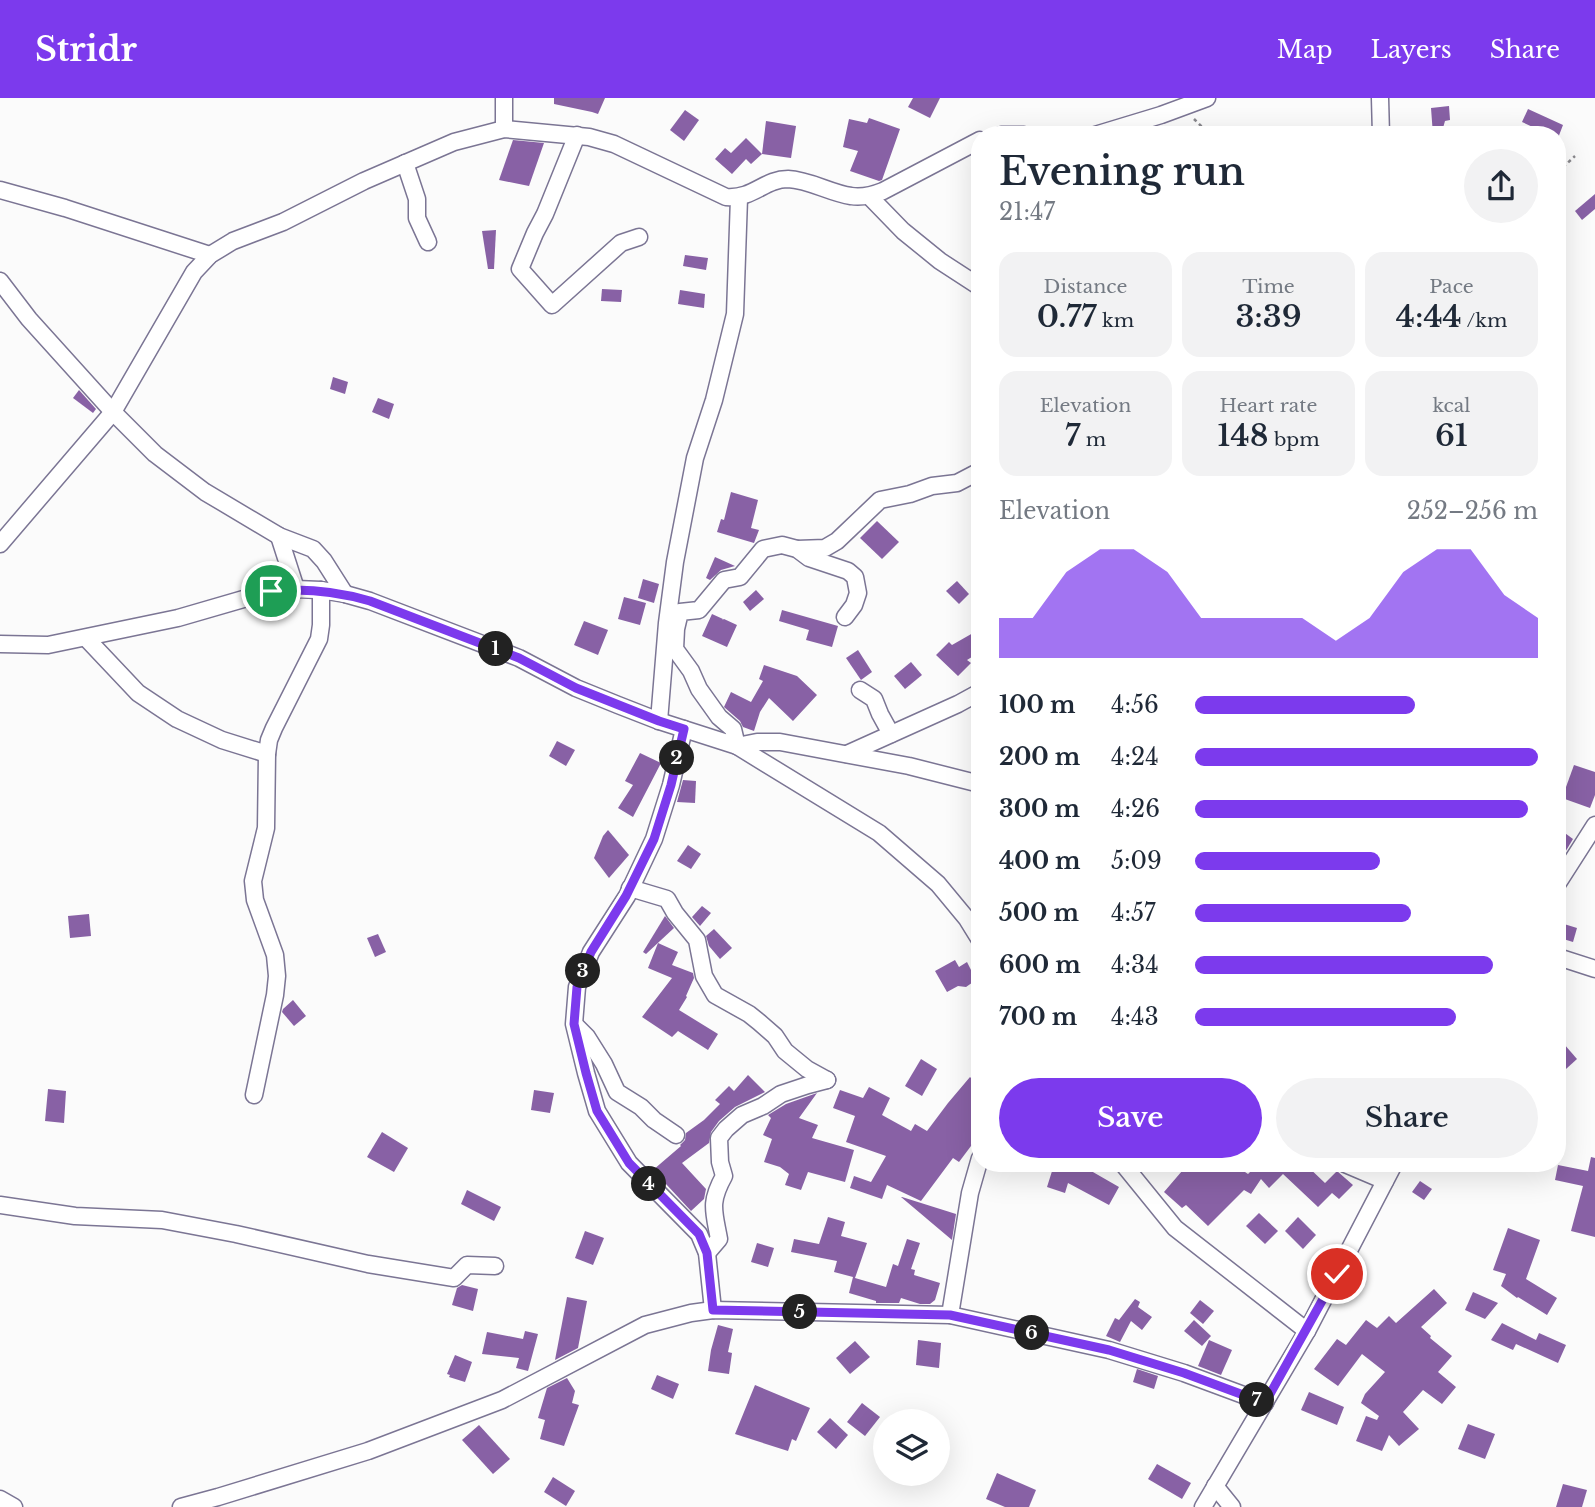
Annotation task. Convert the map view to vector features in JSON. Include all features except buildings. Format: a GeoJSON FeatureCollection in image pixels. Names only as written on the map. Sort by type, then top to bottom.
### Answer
{"type":"FeatureCollection","features":[{"type":"Feature","properties":{"kind":"street"},"geometry":{"type":"LineString","coordinates":[[504,98],[504,129]]}},
{"type":"Feature","properties":{"kind":"street"},"geometry":{"type":"LineString","coordinates":[[1126,126],[1207,98]]}},
{"type":"Feature","properties":{"kind":"street"},"geometry":{"type":"LineString","coordinates":[[1380,98],[1381,126]]}},
{"type":"Feature","properties":{"kind":"street"},"geometry":{"type":"LineString","coordinates":[[0,544],[113,412],[194,272],[210,256],[233,241],[283,222],[363,181],[454,142],[504,129],[589,137],[614,144],[726,197],[739,198],[768,184],[790,179],[852,196],[869,196],[971,145]]}},
{"type":"Feature","properties":{"kind":"street"},"geometry":{"type":"LineString","coordinates":[[577,135],[520,269],[552,305],[621,243],[639,237]]}},
{"type":"Feature","properties":{"kind":"street"},"geometry":{"type":"LineString","coordinates":[[405,163],[417,199],[416,218],[428,242]]}},
{"type":"Feature","properties":{"kind":"street"},"geometry":{"type":"LineString","coordinates":[[0,190],[65,208],[210,256]]}},
{"type":"Feature","properties":{"kind":"street"},"geometry":{"type":"LineString","coordinates":[[869,196],[903,231],[940,261],[971,281]]}},
{"type":"Feature","properties":{"kind":"street"},"geometry":{"type":"LineString","coordinates":[[659,721],[675,562],[695,458],[714,400],[735,314],[739,198]]}},
{"type":"Feature","properties":{"kind":"street"},"geometry":{"type":"LineString","coordinates":[[0,281],[29,319],[155,454],[205,492],[279,536],[313,549],[345,594]]}},
{"type":"Feature","properties":{"kind":"street"},"geometry":{"type":"LineString","coordinates":[[737,746],[733,729],[719,717],[675,649],[680,612],[699,610],[724,580],[740,577],[762,549],[782,545],[797,549],[825,548],[837,541],[880,500],[932,486],[957,483],[971,476]]}},
{"type":"Feature","properties":{"kind":"street"},"geometry":{"type":"LineString","coordinates":[[279,536],[296,589]]}},
{"type":"Feature","properties":{"kind":"street"},"geometry":{"type":"LineString","coordinates":[[797,549],[809,558],[848,571],[855,578],[858,593],[854,605],[845,617]]}},
{"type":"Feature","properties":{"kind":"street"},"geometry":{"type":"LineString","coordinates":[[254,1095],[277,976],[275,955],[255,900],[253,881],[266,828],[268,754],[274,728],[319,639],[321,590]]}},
{"type":"Feature","properties":{"kind":"street"},"geometry":{"type":"LineString","coordinates":[[0,644],[48,645],[86,638],[178,618],[271,591],[321,590],[370,601],[519,658],[576,688],[659,721],[737,746],[879,832],[937,884],[971,925]]}},
{"type":"Feature","properties":{"kind":"street"},"geometry":{"type":"LineString","coordinates":[[86,638],[138,693],[177,719],[222,740],[268,754]]}},
{"type":"Feature","properties":{"kind":"street"},"geometry":{"type":"LineString","coordinates":[[860,690],[874,699],[891,734]]}},
{"type":"Feature","properties":{"kind":"street"},"geometry":{"type":"LineString","coordinates":[[847,754],[971,696]]}},
{"type":"Feature","properties":{"kind":"street"},"geometry":{"type":"LineString","coordinates":[[684,729],[671,785],[654,839],[630,888],[591,952],[577,987],[574,1024],[597,1111],[629,1163],[699,1234],[707,1253],[713,1310]]}},
{"type":"Feature","properties":{"kind":"street"},"geometry":{"type":"LineString","coordinates":[[737,746],[757,742],[780,742],[909,766],[971,782]]}},
{"type":"Feature","properties":{"kind":"street"},"geometry":{"type":"LineString","coordinates":[[1566,870],[1595,825]]}},
{"type":"Feature","properties":{"kind":"street"},"geometry":{"type":"LineString","coordinates":[[630,888],[667,899],[697,940],[704,976],[715,995],[749,1014],[775,1036],[785,1051],[807,1069],[827,1080],[781,1094],[742,1115],[719,1138],[720,1162],[724,1176],[713,1206],[719,1239],[707,1253]]}},
{"type":"Feature","properties":{"kind":"street"},"geometry":{"type":"LineString","coordinates":[[1566,960],[1595,969]]}},
{"type":"Feature","properties":{"kind":"street"},"geometry":{"type":"LineString","coordinates":[[574,1024],[587,1037],[617,1092],[676,1135]]}},
{"type":"Feature","properties":{"kind":"street"},"geometry":{"type":"LineString","coordinates":[[950,1315],[970,1193],[976,1172]]}},
{"type":"Feature","properties":{"kind":"street"},"geometry":{"type":"LineString","coordinates":[[1130,1172],[1175,1228],[1307,1331]]}},
{"type":"Feature","properties":{"kind":"street"},"geometry":{"type":"LineString","coordinates":[[1363,1172],[1384,1181]]}},
{"type":"Feature","properties":{"kind":"street"},"geometry":{"type":"LineString","coordinates":[[1203,1507],[1307,1331],[1389,1172]]}},
{"type":"Feature","properties":{"kind":"street"},"geometry":{"type":"LineString","coordinates":[[0,1205],[75,1216],[162,1220],[236,1234],[368,1265],[454,1278],[467,1265],[495,1266]]}},
{"type":"Feature","properties":{"kind":"street"},"geometry":{"type":"LineString","coordinates":[[181,1507],[368,1451],[502,1400],[645,1325],[713,1310],[950,1315],[1109,1350],[1184,1373],[1265,1403]]}},
{"type":"Feature","properties":{"kind":"street"},"geometry":{"type":"LineString","coordinates":[[1216,1486],[1232,1507]]}},
{"type":"Feature","properties":{"kind":"street"},"geometry":{"type":"LineString","coordinates":[[0,1499],[15,1507]]}},
{"type":"Feature","properties":{"kind":"path"},"geometry":{"type":"LineString","coordinates":[[1566,164],[1575,156]]}},
{"type":"Feature","properties":{"kind":"route"},"geometry":{"type":"LineString","coordinates":[[271,591],[321,590],[370,601],[519,658],[576,688],[684,729],[671,785],[654,839],[626,896],[591,952],[577,987],[574,1024],[597,1111],[629,1163],[699,1234],[704,1244],[713,1310],[950,1315],[1109,1350],[1184,1373],[1265,1403],[1337,1274]]}}]}
